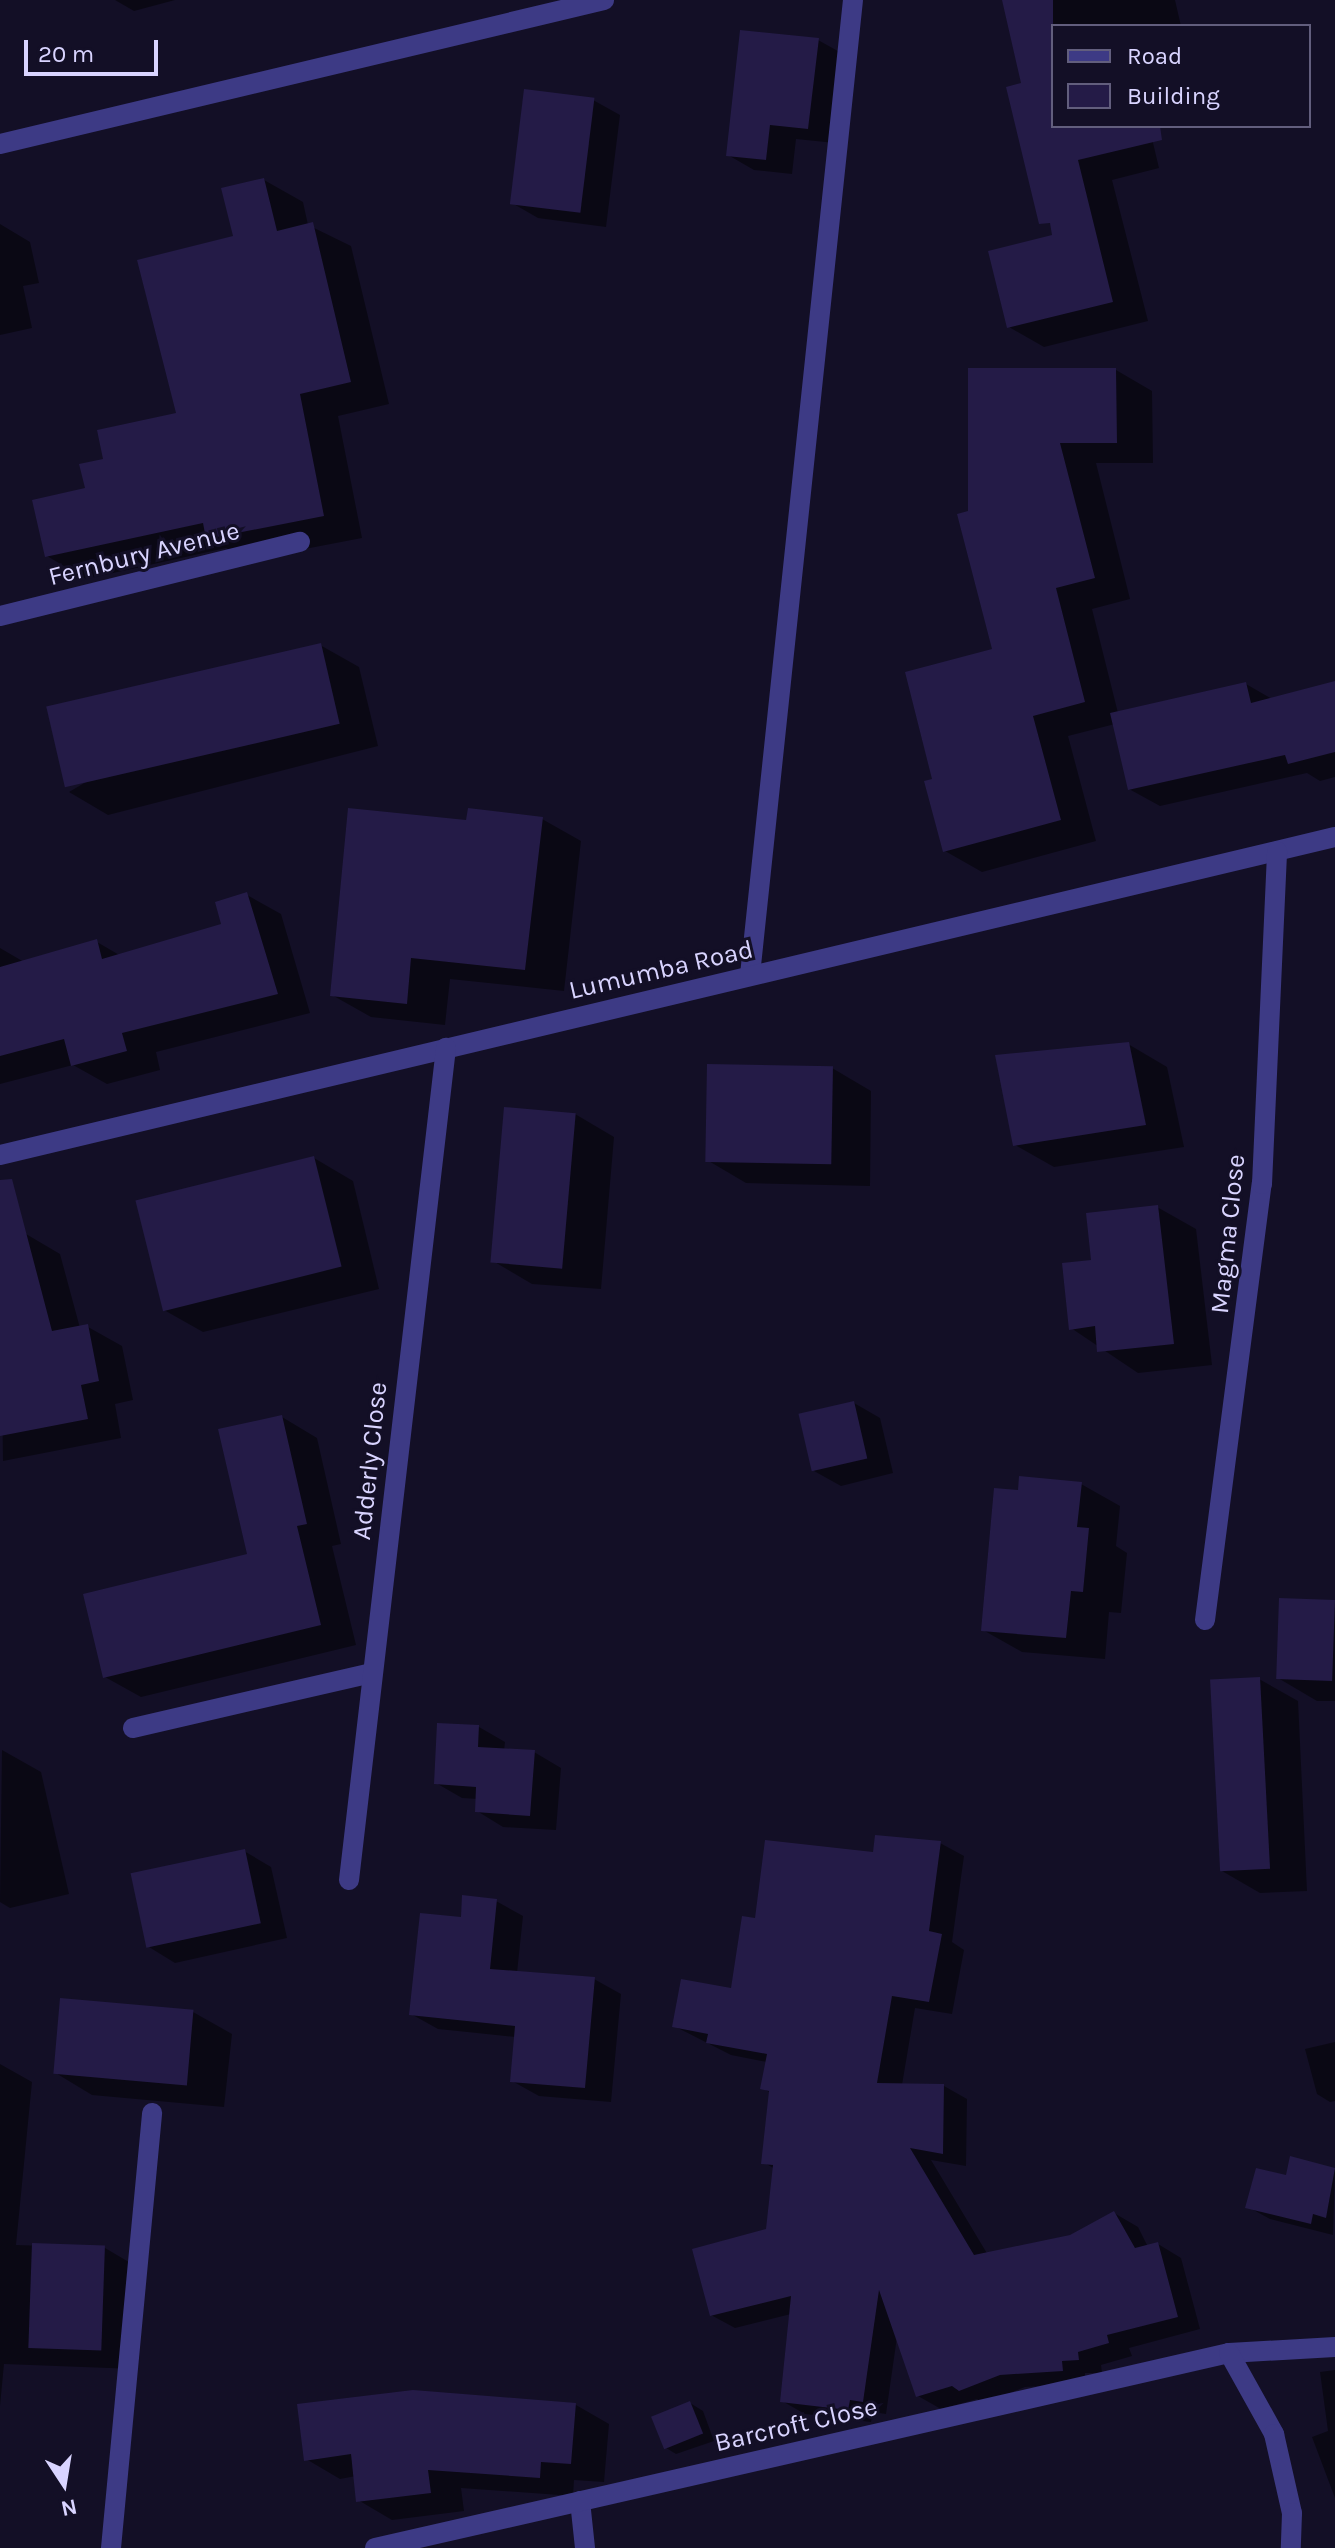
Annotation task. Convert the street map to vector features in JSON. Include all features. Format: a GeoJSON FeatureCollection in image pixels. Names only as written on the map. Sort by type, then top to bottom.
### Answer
{"type":"FeatureCollection","features":[{"type":"Feature","properties":{"kind":"street"},"geometry":{"type":"LineString","coordinates":[[0,144],[604,0]]}},
{"type":"Feature","properties":{"kind":"street"},"geometry":{"type":"LineString","coordinates":[[750,975],[853,0]]}},
{"type":"Feature","properties":{"kind":"street","name":"Fernbury Avenue"},"geometry":{"type":"LineString","coordinates":[[0,616],[300,542]]}},
{"type":"Feature","properties":{"kind":"street","name":"Lumumba Road"},"geometry":{"type":"LineString","coordinates":[[0,1155],[1335,837]]}},
{"type":"Feature","properties":{"kind":"street","name":"Magma Close"},"geometry":{"type":"LineString","coordinates":[[1205,1620],[1262,1184],[1277,851]]}},
{"type":"Feature","properties":{"kind":"street","name":"Adderly Close"},"geometry":{"type":"LineString","coordinates":[[349,1880],[446,1048]]}},
{"type":"Feature","properties":{"kind":"street"},"geometry":{"type":"LineString","coordinates":[[133,1728],[372,1673]]}},
{"type":"Feature","properties":{"kind":"street"},"geometry":{"type":"LineString","coordinates":[[111,2548],[152,2113]]}},
{"type":"Feature","properties":{"kind":"street","name":"Barcroft Close"},"geometry":{"type":"LineString","coordinates":[[375,2548],[1229,2353],[1335,2347]]}},
{"type":"Feature","properties":{"kind":"street"},"geometry":{"type":"LineString","coordinates":[[1229,2353],[1274,2434],[1292,2513],[1291,2548]]}},
{"type":"Feature","properties":{"kind":"street"},"geometry":{"type":"LineString","coordinates":[[580,2501],[585,2548]]}},
{"type":"Feature","properties":{"kind":"building"},"geometry":{"type":"Polygon","coordinates":[[[1002,0],[1053,0],[1051,128],[1160,128],[1162,140],[1078,160],[1113,302],[1007,328],[988,251],[1052,235],[1050,223],[1039,224],[1006,87],[1021,83],[1002,0]]]}},
{"type":"Feature","properties":{"kind":"building"},"geometry":{"type":"Polygon","coordinates":[[[740,30],[819,38],[808,129],[770,125],[766,160],[726,156],[740,30]]]}},
{"type":"Feature","properties":{"kind":"building"},"geometry":{"type":"Polygon","coordinates":[[[524,89],[594,98],[580,213],[510,204],[524,89]]]}},
{"type":"Feature","properties":{"kind":"building"},"geometry":{"type":"Polygon","coordinates":[[[264,178],[277,231],[313,222],[351,382],[300,394],[324,516],[206,539],[203,523],[45,557],[32,500],[85,488],[79,464],[103,459],[97,430],[176,413],[137,260],[233,236],[221,188],[264,178]]]}},
{"type":"Feature","properties":{"kind":"building"},"geometry":{"type":"Polygon","coordinates":[[[968,368],[1116,368],[1117,443],[1060,443],[1095,578],[1056,588],[1085,702],[1033,716],[1061,820],[943,852],[924,781],[932,779],[905,672],[992,649],[957,514],[968,511],[968,368]]]}},
{"type":"Feature","properties":{"kind":"building"},"geometry":{"type":"Polygon","coordinates":[[[321,643],[340,724],[65,787],[46,706],[321,643]]]}},
{"type":"Feature","properties":{"kind":"building"},"geometry":{"type":"Polygon","coordinates":[[[1335,681],[1335,752],[1288,764],[1285,755],[1128,790],[1110,713],[1246,682],[1251,703],[1335,681]]]}},
{"type":"Feature","properties":{"kind":"building"},"geometry":{"type":"Polygon","coordinates":[[[348,808],[466,820],[468,808],[543,817],[525,970],[411,958],[407,1004],[330,996],[348,808]]]}},
{"type":"Feature","properties":{"kind":"building"},"geometry":{"type":"Polygon","coordinates":[[[247,892],[278,994],[122,1033],[127,1051],[71,1066],[64,1039],[0,1056],[0,967],[97,939],[102,959],[221,924],[215,902],[247,892]]]}},
{"type":"Feature","properties":{"kind":"building"},"geometry":{"type":"Polygon","coordinates":[[[1129,1042],[1146,1125],[1013,1146],[995,1055],[1129,1042]]]}},
{"type":"Feature","properties":{"kind":"building"},"geometry":{"type":"Polygon","coordinates":[[[707,1064],[833,1066],[831,1164],[705,1162],[707,1064]]]}},
{"type":"Feature","properties":{"kind":"building"},"geometry":{"type":"Polygon","coordinates":[[[504,1107],[576,1113],[562,1269],[490,1262],[504,1107]]]}},
{"type":"Feature","properties":{"kind":"building"},"geometry":{"type":"Polygon","coordinates":[[[314,1156],[342,1267],[163,1311],[135,1201],[314,1156]]]}},
{"type":"Feature","properties":{"kind":"building"},"geometry":{"type":"Polygon","coordinates":[[[12,1179],[52,1331],[88,1324],[99,1381],[81,1385],[88,1419],[0,1436],[0,1180],[12,1179]]]}},
{"type":"Feature","properties":{"kind":"building"},"geometry":{"type":"Polygon","coordinates":[[[1158,1205],[1174,1344],[1097,1352],[1095,1326],[1069,1330],[1062,1263],[1091,1260],[1086,1213],[1158,1205]]]}},
{"type":"Feature","properties":{"kind":"building"},"geometry":{"type":"Polygon","coordinates":[[[854,1401],[867,1458],[812,1471],[798,1414],[854,1401]]]}},
{"type":"Feature","properties":{"kind":"building"},"geometry":{"type":"Polygon","coordinates":[[[282,1415],[307,1524],[297,1526],[321,1625],[103,1678],[83,1594],[247,1554],[218,1429],[282,1415]]]}},
{"type":"Feature","properties":{"kind":"building"},"geometry":{"type":"Polygon","coordinates":[[[1019,1476],[1082,1482],[1077,1527],[1089,1528],[1083,1592],[1071,1591],[1066,1638],[981,1631],[994,1488],[1018,1490],[1019,1476]]]}},
{"type":"Feature","properties":{"kind":"building"},"geometry":{"type":"Polygon","coordinates":[[[1279,1598],[1335,1600],[1332,1681],[1276,1679],[1279,1598]]]}},
{"type":"Feature","properties":{"kind":"building"},"geometry":{"type":"Polygon","coordinates":[[[1260,1677],[1270,1869],[1220,1871],[1210,1680],[1260,1677]]]}},
{"type":"Feature","properties":{"kind":"building"},"geometry":{"type":"Polygon","coordinates":[[[437,1723],[479,1725],[478,1747],[535,1750],[530,1816],[475,1812],[476,1787],[434,1784],[437,1723]]]}},
{"type":"Feature","properties":{"kind":"building"},"geometry":{"type":"Polygon","coordinates":[[[875,1835],[941,1841],[929,1931],[942,1934],[929,2002],[892,1996],[877,2083],[944,2084],[943,2154],[910,2148],[974,2255],[1070,2235],[1114,2211],[1135,2248],[1158,2242],[1178,2317],[1107,2335],[1109,2343],[1078,2352],[1079,2360],[1062,2361],[1063,2371],[1000,2375],[959,2391],[952,2386],[916,2397],[879,2290],[863,2402],[850,2400],[848,2410],[780,2402],[791,2296],[710,2316],[692,2249],[766,2229],[773,2165],[761,2164],[769,2091],[760,2089],[767,2054],[706,2043],[708,2034],[672,2027],[681,1979],[731,1988],[742,1916],[755,1918],[765,1840],[873,1852],[875,1835]]]}},
{"type":"Feature","properties":{"kind":"building"},"geometry":{"type":"Polygon","coordinates":[[[245,1849],[261,1923],[146,1948],[131,1873],[245,1849]]]}},
{"type":"Feature","properties":{"kind":"building"},"geometry":{"type":"Polygon","coordinates":[[[462,1895],[497,1899],[490,1969],[595,1977],[585,2088],[510,2082],[515,2026],[409,2015],[420,1913],[461,1917],[462,1895]]]}},
{"type":"Feature","properties":{"kind":"building"},"geometry":{"type":"Polygon","coordinates":[[[60,1998],[193,2010],[187,2085],[53,2074],[60,1998]]]}},
{"type":"Feature","properties":{"kind":"building"},"geometry":{"type":"Polygon","coordinates":[[[1290,2156],[1335,2168],[1326,2218],[1313,2214],[1311,2224],[1245,2208],[1256,2168],[1286,2175],[1290,2156]]]}},
{"type":"Feature","properties":{"kind":"building"},"geometry":{"type":"Polygon","coordinates":[[[32,2243],[105,2246],[101,2350],[28,2348],[32,2243]]]}},
{"type":"Feature","properties":{"kind":"building"},"geometry":{"type":"Polygon","coordinates":[[[413,2390],[576,2403],[571,2464],[541,2462],[540,2478],[428,2470],[431,2493],[356,2502],[351,2454],[304,2461],[297,2404],[413,2390]]]}},
{"type":"Feature","properties":{"kind":"building"},"geometry":{"type":"Polygon","coordinates":[[[690,2401],[703,2433],[664,2449],[651,2417],[690,2401]]]}}]}
